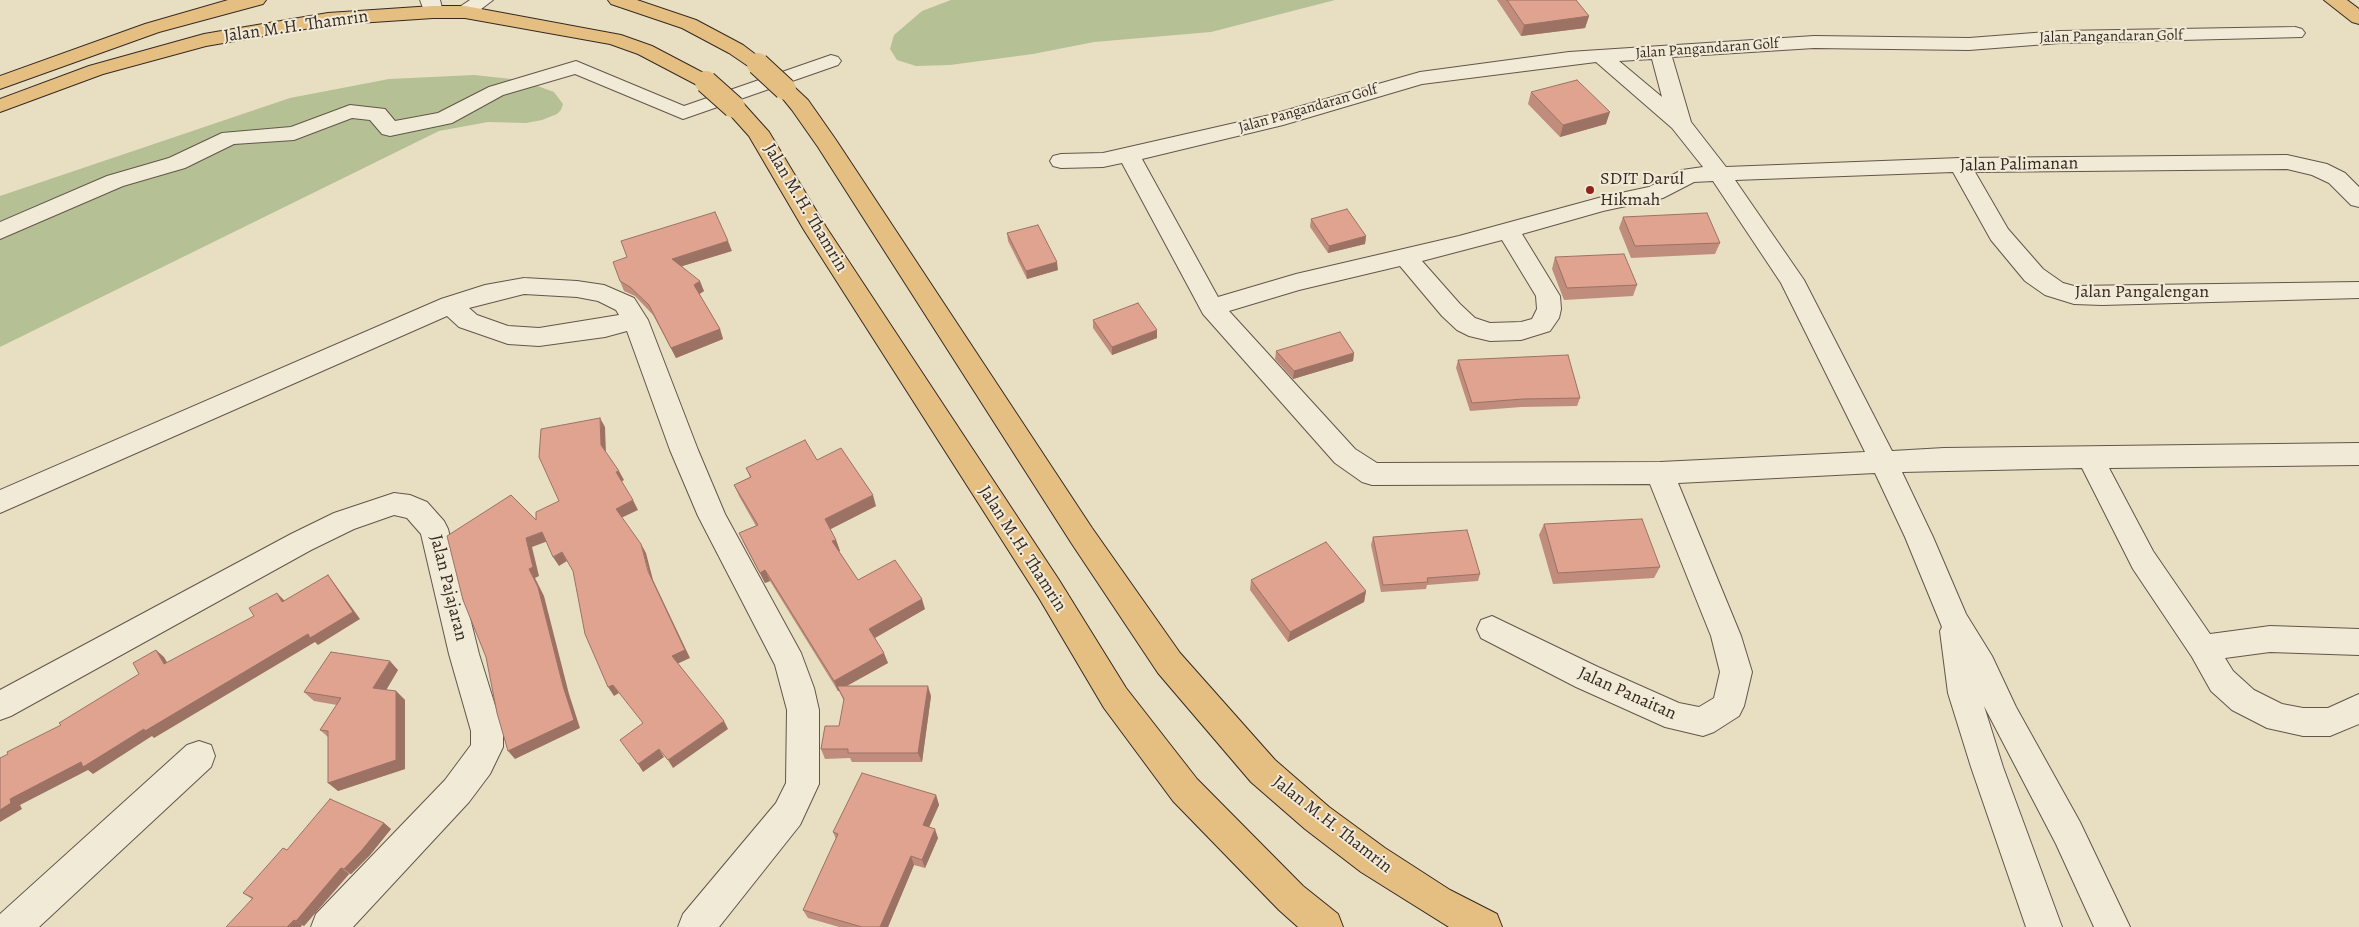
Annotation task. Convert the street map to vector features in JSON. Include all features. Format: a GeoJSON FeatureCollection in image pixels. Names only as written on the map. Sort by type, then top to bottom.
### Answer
{"type":"FeatureCollection","features":[{"type":"Feature","properties":{"kind":"main road","name":"Jalan M.H. Thamrin"},"geometry":{"type":"LineString","coordinates":[[0,83],[152,28],[256,0]]}},
{"type":"Feature","properties":{"kind":"main road","name":"Jalan M.H. Thamrin"},"geometry":{"type":"LineString","coordinates":[[618,0],[689,24],[736,50],[758,64],[800,105],[1168,663],[1263,771],[1316,818],[1373,860],[1438,902],[1484,927]]}},
{"type":"Feature","properties":{"kind":"main road"},"geometry":{"type":"LineString","coordinates":[[2334,0],[2359,18]]}},
{"type":"Feature","properties":{"kind":"main road","name":"Jalan M.H. Thamrin"},"geometry":{"type":"LineString","coordinates":[[0,106],[96,70],[204,40],[328,19],[432,6],[614,39],[645,50],[706,82],[758,132],[816,230],[1049,589],[1115,698],[1185,790],[1291,898],[1325,927]]}},
{"type":"Feature","properties":{"kind":"street"},"geometry":{"type":"LineString","coordinates":[[465,12],[483,0]]}},
{"type":"Feature","properties":{"kind":"street","name":"Jalan Pangandaran Golf"},"geometry":{"type":"LineString","coordinates":[[1061,161],[1103,160],[1129,155],[1275,120],[1420,78],[1538,62],[1814,42],[1969,44],[2060,37],[2296,34]]}},
{"type":"Feature","properties":{"kind":"street"},"geometry":{"type":"LineString","coordinates":[[1661,53],[1680,123]]}},
{"type":"Feature","properties":{"kind":"street"},"geometry":{"type":"LineString","coordinates":[[1601,56],[1680,123],[1718,172],[1792,280],[1846,384],[1920,538],[1953,620],[1981,666],[2005,717],[2068,833],[2112,927]]}},
{"type":"Feature","properties":{"kind":"street"},"geometry":{"type":"LineString","coordinates":[[0,231],[115,181],[177,163],[230,138],[294,133],[350,110],[377,114],[390,129],[444,118],[496,91],[576,67],[683,113],[831,61]]}},
{"type":"Feature","properties":{"kind":"street"},"geometry":{"type":"LineString","coordinates":[[1129,155],[1212,308],[1345,456],[1372,474],[1660,473],[1944,459],[2359,454]]}},
{"type":"Feature","properties":{"kind":"street","name":"Jalan Palimanan"},"geometry":{"type":"LineString","coordinates":[[1212,308],[1296,282],[1406,257],[1508,231],[1602,204],[1655,193],[1690,175],[1718,172],[1960,165],[2287,162],[2319,169],[2337,178],[2359,200]]}},
{"type":"Feature","properties":{"kind":"street","name":"Jalan Pangalengan"},"geometry":{"type":"LineString","coordinates":[[1960,165],[1999,234],[2034,275],[2054,289],[2074,295],[2102,296],[2359,290]]}},
{"type":"Feature","properties":{"kind":"street"},"geometry":{"type":"LineString","coordinates":[[1406,257],[1466,324],[1478,330],[1490,332],[1521,331],[1541,325],[1547,318],[1549,309],[1548,296],[1508,231]]}},
{"type":"Feature","properties":{"kind":"street"},"geometry":{"type":"LineString","coordinates":[[0,502],[450,305],[486,294],[524,286],[577,289],[604,294],[625,304],[636,320],[684,450],[712,516],[790,663],[803,710],[804,754],[802,784],[788,814],[696,927]]}},
{"type":"Feature","properties":{"kind":"street"},"geometry":{"type":"LineString","coordinates":[[450,305],[468,321],[508,335],[532,337],[605,328],[636,320]]}},
{"type":"Feature","properties":{"kind":"street"},"geometry":{"type":"LineString","coordinates":[[2090,457],[2143,560],[2204,648],[2222,681],[2243,700],[2278,718],[2303,722],[2330,722],[2359,708]]}},
{"type":"Feature","properties":{"kind":"street","name":"Jalan Panaitan"},"geometry":{"type":"LineString","coordinates":[[1492,629],[1587,677],[1676,717],[1703,722],[1728,706],[1736,672],[1726,636],[1660,473]]}},
{"type":"Feature","properties":{"kind":"street","name":"Jalan Pajajaran"},"geometry":{"type":"LineString","coordinates":[[0,706],[301,542],[344,521],[394,504],[410,506],[417,510],[434,530],[446,572],[464,654],[487,731],[487,747],[478,763],[457,791],[329,927]]}},
{"type":"Feature","properties":{"kind":"street"},"geometry":{"type":"LineString","coordinates":[[1953,620],[1964,693],[1987,767],[2044,927]]}},
{"type":"Feature","properties":{"kind":"street"},"geometry":{"type":"LineString","coordinates":[[2204,648],[2270,639],[2359,642]]}},
{"type":"Feature","properties":{"kind":"street"},"geometry":{"type":"LineString","coordinates":[[13,927],[200,756]]}},
{"type":"Feature","properties":{"kind":"green space"},"geometry":{"type":"Polygon","coordinates":[[[951,0],[1335,0],[1211,32],[1094,42],[1033,54],[950,65],[916,66],[897,60],[890,49],[894,35],[922,11],[951,0]]]}},
{"type":"Feature","properties":{"kind":"green space"},"geometry":{"type":"Polygon","coordinates":[[[474,75],[521,80],[554,92],[563,104],[561,110],[557,114],[542,120],[526,123],[488,122],[439,131],[0,347],[0,196],[290,98],[389,79],[474,75]]]}},
{"type":"Feature","properties":{"kind":"building"},"geometry":{"type":"Polygon","coordinates":[[[1507,0],[1576,0],[1589,16],[1524,25],[1507,0]]]}},
{"type":"Feature","properties":{"kind":"building"},"geometry":{"type":"Polygon","coordinates":[[[1577,80],[1610,112],[1563,125],[1531,92],[1577,80]]]}},
{"type":"Feature","properties":{"kind":"building"},"geometry":{"type":"Polygon","coordinates":[[[1347,209],[1366,236],[1329,246],[1311,219],[1347,209]]]}},
{"type":"Feature","properties":{"kind":"building"},"geometry":{"type":"Polygon","coordinates":[[[715,212],[728,241],[672,259],[700,281],[694,285],[720,329],[671,348],[649,305],[630,287],[620,281],[613,262],[627,257],[621,241],[715,212]]]}},
{"type":"Feature","properties":{"kind":"building"},"geometry":{"type":"Polygon","coordinates":[[[1707,213],[1720,243],[1635,246],[1623,217],[1707,213]]]}},
{"type":"Feature","properties":{"kind":"building"},"geometry":{"type":"Polygon","coordinates":[[[1038,225],[1057,262],[1026,271],[1007,233],[1038,225]]]}},
{"type":"Feature","properties":{"kind":"building"},"geometry":{"type":"Polygon","coordinates":[[[1624,254],[1637,285],[1567,288],[1555,257],[1624,254]]]}},
{"type":"Feature","properties":{"kind":"building"},"geometry":{"type":"Polygon","coordinates":[[[1138,303],[1157,330],[1112,347],[1093,320],[1138,303]]]}},
{"type":"Feature","properties":{"kind":"building"},"geometry":{"type":"Polygon","coordinates":[[[1340,332],[1354,353],[1294,371],[1276,351],[1340,332]]]}},
{"type":"Feature","properties":{"kind":"building"},"geometry":{"type":"Polygon","coordinates":[[[1568,355],[1580,398],[1523,399],[1472,403],[1458,360],[1568,355]]]}},
{"type":"Feature","properties":{"kind":"building"},"geometry":{"type":"Polygon","coordinates":[[[600,418],[601,445],[619,471],[616,472],[633,500],[616,509],[641,544],[648,571],[685,650],[672,656],[724,721],[668,760],[659,749],[638,764],[620,740],[643,723],[613,685],[608,687],[585,634],[573,571],[562,552],[553,557],[542,532],[526,538],[533,567],[529,569],[538,587],[563,686],[574,720],[508,751],[497,713],[486,657],[463,600],[447,536],[511,495],[536,520],[536,512],[559,501],[539,457],[541,429],[600,418]]]}},
{"type":"Feature","properties":{"kind":"building"},"geometry":{"type":"Polygon","coordinates":[[[805,440],[817,460],[841,448],[873,495],[825,519],[836,540],[832,541],[858,580],[895,560],[922,599],[869,629],[884,653],[834,681],[765,570],[760,573],[739,533],[758,525],[734,485],[751,477],[746,468],[805,440]]]}},
{"type":"Feature","properties":{"kind":"building"},"geometry":{"type":"Polygon","coordinates":[[[1642,519],[1660,567],[1558,573],[1544,524],[1642,519]]]}},
{"type":"Feature","properties":{"kind":"building"},"geometry":{"type":"Polygon","coordinates":[[[1467,530],[1480,574],[1427,578],[1428,582],[1383,585],[1373,537],[1467,530]]]}},
{"type":"Feature","properties":{"kind":"building"},"geometry":{"type":"Polygon","coordinates":[[[1326,542],[1366,591],[1290,632],[1251,580],[1326,542]]]}},
{"type":"Feature","properties":{"kind":"building"},"geometry":{"type":"Polygon","coordinates":[[[328,575],[353,612],[310,638],[308,634],[145,731],[144,729],[83,767],[81,762],[10,799],[11,803],[0,810],[0,758],[8,754],[7,752],[61,725],[59,723],[139,674],[133,663],[156,650],[164,664],[254,616],[249,608],[277,593],[282,602],[328,575]]]}},
{"type":"Feature","properties":{"kind":"building"},"geometry":{"type":"Polygon","coordinates":[[[331,652],[390,661],[373,688],[396,691],[396,760],[328,783],[328,731],[320,730],[341,698],[304,692],[331,652]]]}},
{"type":"Feature","properties":{"kind":"building"},"geometry":{"type":"Polygon","coordinates":[[[837,686],[928,686],[918,753],[848,753],[848,749],[821,749],[825,726],[839,726],[844,699],[837,686]]]}},
{"type":"Feature","properties":{"kind":"building"},"geometry":{"type":"Polygon","coordinates":[[[862,773],[936,795],[923,825],[935,829],[922,860],[911,856],[880,927],[862,927],[803,910],[838,834],[833,832],[862,773]]]}},
{"type":"Feature","properties":{"kind":"building"},"geometry":{"type":"Polygon","coordinates":[[[330,799],[384,823],[344,869],[341,868],[296,921],[294,920],[287,927],[226,927],[253,898],[243,893],[283,848],[287,850],[330,799]]]}},
{"type":"Feature","properties":{"kind":"place","name":"SDIT Darul Hikmah"},"geometry":{"type":"Point","coordinates":[1590,190]}}]}
